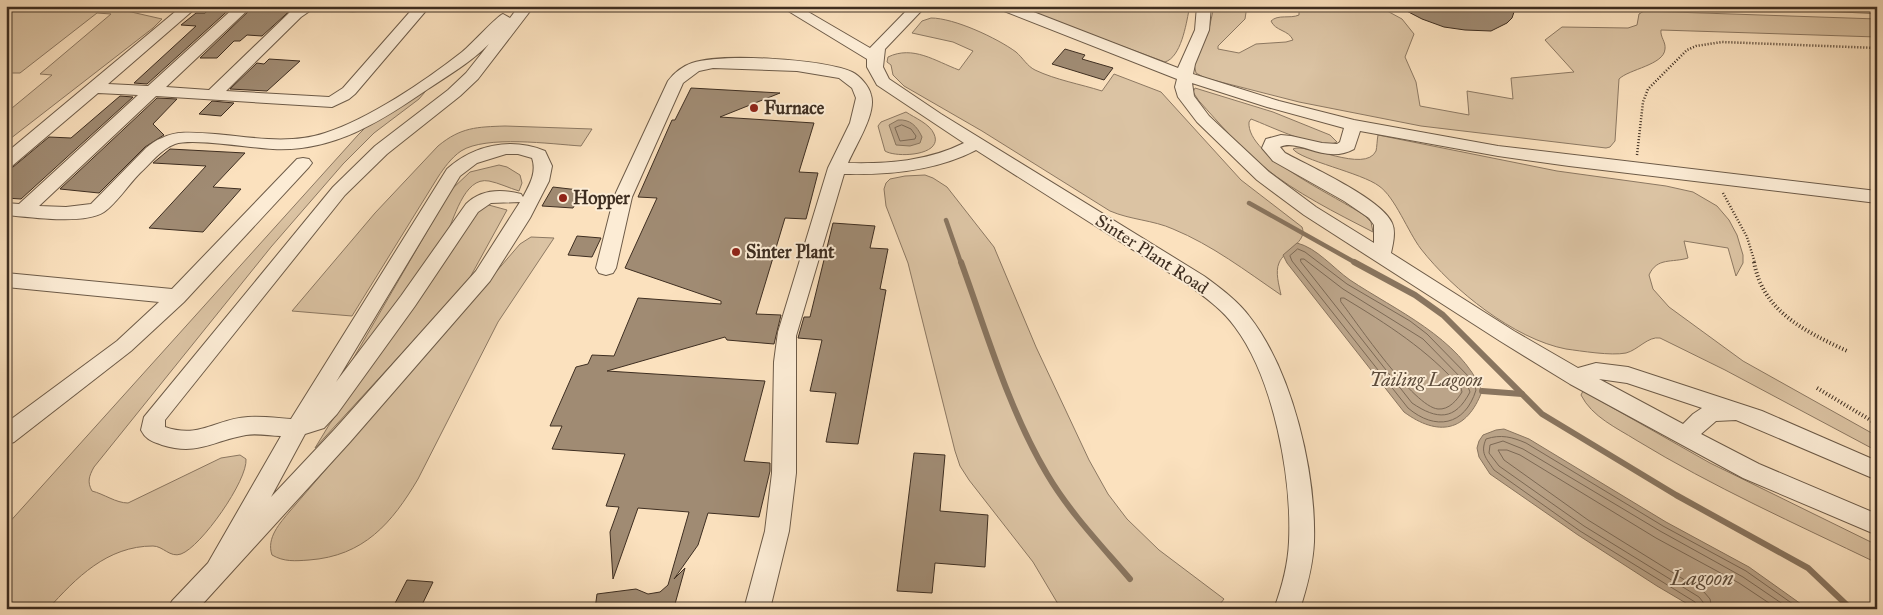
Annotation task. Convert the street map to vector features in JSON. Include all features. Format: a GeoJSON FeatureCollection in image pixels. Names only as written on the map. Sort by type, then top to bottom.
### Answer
{"type":"FeatureCollection","features":[{"type":"Feature","properties":{"kind":"lane"},"geometry":{"type":"LineString","coordinates":[[6,162],[191,6]]}},
{"type":"Feature","properties":{"kind":"lane"},"geometry":{"type":"LineString","coordinates":[[14,210],[153,91],[245,6]]}},
{"type":"Feature","properties":{"kind":"lane"},"geometry":{"type":"LineString","coordinates":[[213,95],[296,14],[310,6]]}},
{"type":"Feature","properties":{"kind":"lane"},"geometry":{"type":"LineString","coordinates":[[345,6],[360,6]]}},
{"type":"Feature","properties":{"kind":"lane"},"geometry":{"type":"LineString","coordinates":[[94,88],[326,102],[336,100],[349,91],[423,6]]}},
{"type":"Feature","properties":{"kind":"lane"},"geometry":{"type":"LineString","coordinates":[[14,210],[79,213],[91,211],[158,147],[176,139],[292,144],[314,142],[338,134],[377,116],[451,67],[476,47],[500,22],[511,6]]}},
{"type":"Feature","properties":{"kind":"lane"},"geometry":{"type":"LineString","coordinates":[[515,198],[488,197],[476,202],[408,302],[329,408],[316,422],[297,428],[247,426],[190,441],[180,441],[156,434],[152,430],[155,417],[339,191],[381,150],[454,93],[472,76],[527,6]]}},
{"type":"Feature","properties":{"kind":"lane"},"geometry":{"type":"LineString","coordinates":[[787,6],[875,57],[878,48],[919,6]]}},
{"type":"Feature","properties":{"kind":"lane"},"geometry":{"type":"LineString","coordinates":[[1004,6],[1184,76],[1251,98],[1353,124],[1498,151],[1877,197]]}},
{"type":"Feature","properties":{"kind":"lane"},"geometry":{"type":"LineString","coordinates":[[1204,6],[1202,30],[1184,76],[1183,87],[1186,97],[1194,108],[1247,161],[1310,211],[1507,336],[1578,378],[1751,471],[1877,525]]}},
{"type":"Feature","properties":{"kind":"lane"},"geometry":{"type":"LineString","coordinates":[[1803,6],[1877,8]]}},
{"type":"Feature","properties":{"kind":"lane","name":"Sinter Plant Road"},"geometry":{"type":"LineString","coordinates":[[875,57],[875,67],[878,75],[892,89],[1197,281],[1236,313],[1246,326],[1262,354],[1273,379],[1296,466],[1303,542],[1299,573],[1294,595],[1288,609]]}},
{"type":"Feature","properties":{"kind":"lane"},"geometry":{"type":"LineString","coordinates":[[606,268],[616,220],[629,184],[676,81],[692,68],[713,62],[819,69],[849,77],[860,90],[864,104],[860,119],[844,148],[837,168],[788,335],[785,362],[784,473],[777,531],[757,609]]}},
{"type":"Feature","properties":{"kind":"lane"},"geometry":{"type":"LineString","coordinates":[[1353,124],[1348,145],[1343,149],[1330,150],[1283,140],[1272,143],[1271,148],[1279,157],[1378,215],[1383,222],[1384,231],[1381,255]]}},
{"type":"Feature","properties":{"kind":"lane"},"geometry":{"type":"LineString","coordinates":[[837,168],[882,168],[927,163],[962,153],[977,143]]}},
{"type":"Feature","properties":{"kind":"lane"},"geometry":{"type":"LineString","coordinates":[[181,609],[355,422],[483,276],[517,225],[540,181],[543,166],[539,155],[526,150],[490,151],[471,158],[453,172],[297,428],[217,570]]}},
{"type":"Feature","properties":{"kind":"lane"},"geometry":{"type":"LineString","coordinates":[[6,436],[124,346],[177,297],[303,163]]}},
{"type":"Feature","properties":{"kind":"lane"},"geometry":{"type":"LineString","coordinates":[[6,280],[177,297]]}},
{"type":"Feature","properties":{"kind":"lane"},"geometry":{"type":"LineString","coordinates":[[1578,378],[1586,373],[1596,371],[1628,375],[1754,417],[1877,471]]}},
{"type":"Feature","properties":{"kind":"lane"},"geometry":{"type":"LineString","coordinates":[[1686,437],[1704,416],[1717,412],[1734,412],[1754,417]]}},
{"type":"Feature","properties":{"kind":"path"},"geometry":{"type":"LineString","coordinates":[[1638,169],[1638,143],[1643,102],[1648,89],[1687,50],[1696,46],[1722,42],[1877,48]]}},
{"type":"Feature","properties":{"kind":"path"},"geometry":{"type":"LineString","coordinates":[[1714,178],[1750,245],[1760,286],[1766,296],[1785,316],[1798,326],[1847,351]]}},
{"type":"Feature","properties":{"kind":"path"},"geometry":{"type":"LineString","coordinates":[[1817,388],[1877,424]]}},
{"type":"Feature","properties":{"kind":"shaded area"},"geometry":{"type":"Polygon","coordinates":[[[6,6],[105,6],[162,19],[6,142],[6,113],[52,75],[40,74],[111,14],[97,13],[20,73],[11,73],[6,76],[6,6]]]}},
{"type":"Feature","properties":{"kind":"shaded area"},"geometry":{"type":"Polygon","coordinates":[[[1014,6],[1107,6],[1124,11],[1160,11],[1185,7],[1189,10],[1179,47],[1171,59],[1165,62],[1014,6]]]}},
{"type":"Feature","properties":{"kind":"shaded area"},"geometry":{"type":"Polygon","coordinates":[[[1214,6],[1247,6],[1245,19],[1218,46],[1218,49],[1239,53],[1256,44],[1293,40],[1271,21],[1277,18],[1299,15],[1299,9],[1293,6],[1378,6],[1402,19],[1414,34],[1405,57],[1416,82],[1420,106],[1469,115],[1467,91],[1513,99],[1511,78],[1574,72],[1545,40],[1562,27],[1628,28],[1637,25],[1639,14],[1644,11],[1877,19],[1877,37],[1661,30],[1665,49],[1659,59],[1619,79],[1615,141],[1610,147],[1606,148],[1421,126],[1299,102],[1205,78],[1196,73],[1194,64],[1209,29],[1214,6]]]}},
{"type":"Feature","properties":{"kind":"shaded area"},"geometry":{"type":"Polygon","coordinates":[[[931,18],[951,21],[987,35],[1016,52],[1032,68],[1051,77],[1102,91],[1114,74],[1161,92],[1241,180],[1302,227],[1302,237],[1299,242],[1279,263],[1277,270],[1281,295],[1228,259],[1187,235],[1165,226],[1110,211],[982,131],[904,86],[893,75],[891,65],[887,62],[888,57],[897,54],[915,53],[959,70],[973,51],[953,42],[912,33],[922,21],[931,18]]]}},
{"type":"Feature","properties":{"kind":"shaded area"},"geometry":{"type":"Polygon","coordinates":[[[430,86],[419,99],[374,133],[343,164],[271,247],[91,473],[89,482],[92,491],[119,502],[128,503],[221,458],[240,455],[246,459],[245,469],[240,482],[211,526],[190,549],[181,554],[173,554],[153,546],[136,547],[121,551],[107,558],[81,575],[48,609],[6,609],[6,526],[358,135],[368,125],[430,86]]]}},
{"type":"Feature","properties":{"kind":"shaded area"},"geometry":{"type":"Polygon","coordinates":[[[1195,88],[1273,112],[1330,135],[1337,142],[1329,144],[1307,141],[1251,119],[1249,122],[1252,135],[1262,149],[1296,175],[1365,216],[1371,222],[1373,232],[1303,194],[1255,160],[1199,101],[1193,92],[1195,88]]]}},
{"type":"Feature","properties":{"kind":"shaded area"},"geometry":{"type":"Polygon","coordinates":[[[906,112],[932,130],[935,141],[932,147],[926,151],[908,154],[885,151],[878,126],[881,122],[906,112]]]}},
{"type":"Feature","properties":{"kind":"shaded area"},"geometry":{"type":"Polygon","coordinates":[[[505,126],[592,129],[581,146],[536,142],[502,142],[472,146],[461,151],[451,160],[438,177],[352,316],[292,311],[375,213],[438,146],[454,135],[470,129],[505,126]]]}},
{"type":"Feature","properties":{"kind":"shaded area"},"geometry":{"type":"Polygon","coordinates":[[[1378,135],[1557,171],[1666,186],[1693,192],[1717,206],[1729,220],[1737,235],[1743,255],[1743,263],[1736,276],[1728,248],[1684,241],[1688,258],[1656,265],[1649,275],[1653,289],[1669,307],[1743,361],[1877,436],[1877,451],[1725,370],[1660,338],[1651,339],[1626,353],[1596,353],[1546,344],[1506,324],[1467,296],[1434,265],[1416,242],[1396,206],[1379,186],[1359,176],[1307,158],[1293,149],[1300,148],[1348,159],[1360,159],[1370,157],[1376,151],[1378,135]]]}},
{"type":"Feature","properties":{"kind":"shaded area"},"geometry":{"type":"Polygon","coordinates":[[[499,165],[507,167],[520,175],[522,183],[519,191],[489,181],[480,181],[472,186],[460,202],[444,239],[346,371],[451,190],[470,172],[499,165]]]}},
{"type":"Feature","properties":{"kind":"shaded area"},"geometry":{"type":"Polygon","coordinates":[[[925,175],[947,187],[994,247],[1036,347],[1089,460],[1108,494],[1127,519],[1159,550],[1224,599],[1216,609],[1061,609],[1033,562],[969,480],[960,466],[955,451],[908,263],[886,206],[884,189],[890,179],[925,175]]]}},
{"type":"Feature","properties":{"kind":"shaded area"},"geometry":{"type":"Polygon","coordinates":[[[485,204],[507,210],[468,281],[315,448],[475,214],[485,204]]]}},
{"type":"Feature","properties":{"kind":"shaded area"},"geometry":{"type":"Polygon","coordinates":[[[531,237],[554,238],[498,322],[418,479],[398,510],[374,534],[346,552],[328,557],[299,561],[285,560],[272,555],[272,537],[286,516],[520,244],[531,237]]]}},
{"type":"Feature","properties":{"kind":"shaded area"},"geometry":{"type":"Polygon","coordinates":[[[1583,391],[1710,463],[1877,545],[1877,563],[1695,474],[1665,457],[1598,416],[1581,395],[1583,391]]]}},
{"type":"Feature","properties":{"kind":"water"},"geometry":{"type":"Polygon","coordinates":[[[898,120],[910,122],[918,130],[922,137],[920,143],[910,146],[896,145],[889,125],[898,120]]]}},
{"type":"Feature","properties":{"kind":"water","name":"Tailing Lagoon"},"geometry":{"type":"Polygon","coordinates":[[[1297,243],[1311,249],[1350,280],[1425,327],[1458,356],[1472,372],[1482,391],[1476,405],[1468,415],[1460,422],[1440,427],[1416,420],[1404,412],[1287,263],[1283,255],[1297,243]]]}},
{"type":"Feature","properties":{"kind":"water","name":"Lagoon"},"geometry":{"type":"Polygon","coordinates":[[[1504,429],[1529,439],[1666,522],[1749,567],[1808,609],[1696,609],[1657,586],[1578,535],[1490,474],[1479,457],[1477,448],[1479,441],[1483,435],[1504,429]]]}},
{"type":"Feature","properties":{"kind":"building"},"geometry":{"type":"Polygon","coordinates":[[[213,6],[233,6],[147,84],[134,83],[196,26],[181,25],[196,13],[205,13],[213,6]]]}},
{"type":"Feature","properties":{"kind":"building"},"geometry":{"type":"Polygon","coordinates":[[[254,6],[295,6],[262,36],[247,35],[240,41],[234,41],[217,58],[200,58],[254,6]]]}},
{"type":"Feature","properties":{"kind":"building"},"geometry":{"type":"Polygon","coordinates":[[[1397,6],[1516,6],[1512,18],[1507,23],[1491,31],[1444,27],[1422,19],[1397,6]]]}},
{"type":"Feature","properties":{"kind":"building"},"geometry":{"type":"Polygon","coordinates":[[[1065,49],[1085,55],[1082,59],[1113,68],[1104,80],[1052,64],[1065,49]]]}},
{"type":"Feature","properties":{"kind":"building"},"geometry":{"type":"Polygon","coordinates":[[[269,59],[300,61],[267,91],[230,89],[257,63],[264,64],[269,59]]]}},
{"type":"Feature","properties":{"kind":"building"},"geometry":{"type":"Polygon","coordinates":[[[691,88],[780,93],[720,117],[814,123],[799,172],[818,173],[806,219],[785,218],[756,314],[781,315],[774,344],[727,340],[725,337],[607,371],[765,381],[744,461],[770,463],[770,471],[759,517],[708,513],[698,545],[674,579],[685,568],[675,604],[671,609],[595,609],[597,594],[636,589],[648,594],[660,592],[668,585],[689,512],[638,508],[613,579],[610,532],[619,507],[606,506],[625,454],[552,449],[562,426],[550,426],[576,367],[588,364],[592,355],[614,356],[638,298],[721,304],[721,301],[625,268],[657,198],[638,197],[672,120],[675,120],[691,88]]]}},
{"type":"Feature","properties":{"kind":"building"},"geometry":{"type":"Polygon","coordinates":[[[120,96],[133,97],[21,199],[6,198],[6,170],[13,167],[49,137],[71,138],[120,96]]]}},
{"type":"Feature","properties":{"kind":"building"},"geometry":{"type":"Polygon","coordinates":[[[157,98],[177,99],[153,124],[164,135],[145,147],[99,193],[60,189],[157,98]]]}},
{"type":"Feature","properties":{"kind":"building"},"geometry":{"type":"Polygon","coordinates":[[[212,101],[234,103],[221,116],[199,114],[212,101]]]}},
{"type":"Feature","properties":{"kind":"building"},"geometry":{"type":"Polygon","coordinates":[[[170,149],[245,153],[213,187],[241,189],[203,232],[149,228],[206,166],[153,163],[170,149]]]}},
{"type":"Feature","properties":{"kind":"building","name":"Hopper"},"geometry":{"type":"Polygon","coordinates":[[[553,187],[583,190],[573,208],[542,206],[553,187]]]}},
{"type":"Feature","properties":{"kind":"building"},"geometry":{"type":"Polygon","coordinates":[[[833,223],[875,226],[870,248],[888,249],[880,289],[886,290],[858,444],[826,442],[836,393],[810,391],[822,340],[798,338],[804,317],[810,317],[833,223]]]}},
{"type":"Feature","properties":{"kind":"building"},"geometry":{"type":"Polygon","coordinates":[[[577,236],[601,238],[592,257],[568,255],[577,236]]]}},
{"type":"Feature","properties":{"kind":"building"},"geometry":{"type":"Polygon","coordinates":[[[914,453],[945,455],[940,511],[988,515],[985,567],[935,563],[932,593],[897,591],[914,453]]]}},
{"type":"Feature","properties":{"kind":"building"},"geometry":{"type":"Polygon","coordinates":[[[407,580],[433,582],[420,609],[392,609],[407,580]]]}},
{"type":"Feature","properties":{"kind":"waterway"},"geometry":{"type":"LineString","coordinates":[[1249,203],[1356,263]]}},
{"type":"Feature","properties":{"kind":"waterway"},"geometry":{"type":"LineString","coordinates":[[946,220],[961,263]]}},
{"type":"Feature","properties":{"kind":"waterway"},"geometry":{"type":"LineString","coordinates":[[961,262],[999,370],[1033,449],[1066,502],[1130,579]]}},
{"type":"Feature","properties":{"kind":"waterway"},"geometry":{"type":"LineString","coordinates":[[1354,262],[1415,295],[1443,315],[1522,394]]}},
{"type":"Feature","properties":{"kind":"waterway"},"geometry":{"type":"LineString","coordinates":[[1482,391],[1522,394]]}},
{"type":"Feature","properties":{"kind":"waterway"},"geometry":{"type":"LineString","coordinates":[[1522,394],[1542,414],[1676,495],[1808,568],[1851,609]]}},
{"type":"Feature","properties":{"kind":"place","name":"Furnace"},"geometry":{"type":"Point","coordinates":[754,108]}},
{"type":"Feature","properties":{"kind":"place","name":"Hopper"},"geometry":{"type":"Point","coordinates":[563,198]}},
{"type":"Feature","properties":{"kind":"place","name":"Sinter Plant"},"geometry":{"type":"Point","coordinates":[736,252]}}]}
